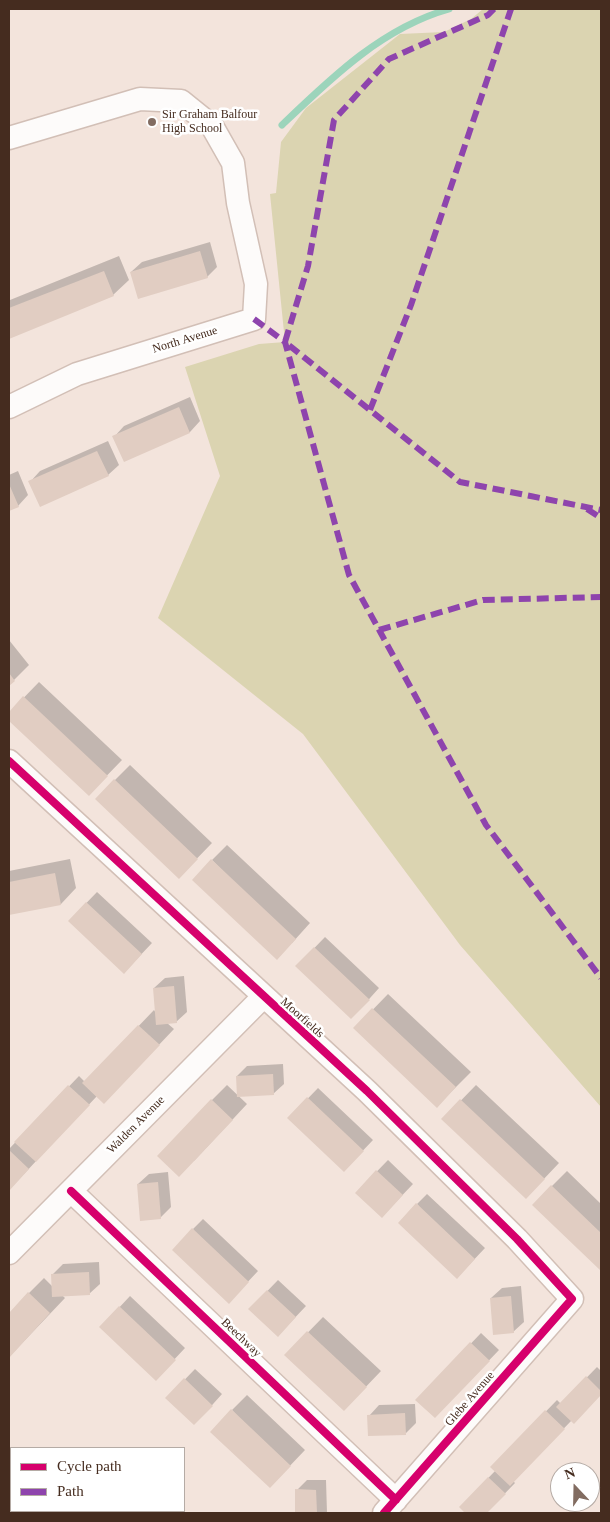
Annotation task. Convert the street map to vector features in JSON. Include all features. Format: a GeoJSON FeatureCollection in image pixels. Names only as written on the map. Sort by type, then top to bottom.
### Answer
{"type":"FeatureCollection","features":[{"type":"Feature","properties":{"kind":"street","name":"North Avenue"},"geometry":{"type":"LineString","coordinates":[[9,138],[140,99],[182,101],[212,126],[233,163],[238,203],[256,284],[254,319],[78,374],[9,406]]}},
{"type":"Feature","properties":{"kind":"street","name":"Moorfields"},"geometry":{"type":"LineString","coordinates":[[9,762],[367,1091],[517,1239],[572,1299]]}},
{"type":"Feature","properties":{"kind":"street","name":"Walden Avenue"},"geometry":{"type":"LineString","coordinates":[[9,1253],[263,997]]}},
{"type":"Feature","properties":{"kind":"street","name":"Beechway"},"geometry":{"type":"LineString","coordinates":[[71,1191],[390,1507]]}},
{"type":"Feature","properties":{"kind":"street","name":"Glebe Avenue"},"geometry":{"type":"LineString","coordinates":[[390,1507],[572,1299]]}},
{"type":"Feature","properties":{"kind":"shaded area"},"geometry":{"type":"Polygon","coordinates":[[[483,9],[601,9],[601,1107],[460,945],[303,734],[158,618],[220,476],[185,367],[259,344],[285,342],[270,194],[276,193],[281,142],[306,108],[400,34],[444,32],[471,19],[483,9]]]}},
{"type":"Feature","properties":{"kind":"building"},"geometry":{"type":"Polygon","coordinates":[[[200,251],[208,278],[138,299],[130,272],[200,251]]]}},
{"type":"Feature","properties":{"kind":"building"},"geometry":{"type":"Polygon","coordinates":[[[104,271],[114,296],[9,339],[9,308],[104,271]]]}},
{"type":"Feature","properties":{"kind":"building"},"geometry":{"type":"Polygon","coordinates":[[[179,407],[190,433],[124,462],[112,436],[179,407]]]}},
{"type":"Feature","properties":{"kind":"building"},"geometry":{"type":"Polygon","coordinates":[[[97,451],[109,476],[40,507],[28,481],[97,451]]]}},
{"type":"Feature","properties":{"kind":"building"},"geometry":{"type":"Polygon","coordinates":[[[9,484],[19,507],[9,511],[9,484]]]}},
{"type":"Feature","properties":{"kind":"building"},"geometry":{"type":"Polygon","coordinates":[[[9,673],[15,681],[9,686],[9,673]]]}},
{"type":"Feature","properties":{"kind":"building"},"geometry":{"type":"Polygon","coordinates":[[[23,696],[108,776],[89,796],[9,721],[9,712],[23,696]]]}},
{"type":"Feature","properties":{"kind":"building"},"geometry":{"type":"Polygon","coordinates":[[[114,779],[198,859],[179,879],[95,799],[114,779]]]}},
{"type":"Feature","properties":{"kind":"building"},"geometry":{"type":"Polygon","coordinates":[[[211,859],[296,939],[277,960],[192,880],[211,859]]]}},
{"type":"Feature","properties":{"kind":"building"},"geometry":{"type":"Polygon","coordinates":[[[55,873],[61,905],[9,915],[9,882],[55,873]]]}},
{"type":"Feature","properties":{"kind":"building"},"geometry":{"type":"Polygon","coordinates":[[[86,902],[142,954],[124,974],[68,921],[86,902]]]}},
{"type":"Feature","properties":{"kind":"building"},"geometry":{"type":"Polygon","coordinates":[[[314,947],[370,1000],[351,1019],[295,966],[314,947]]]}},
{"type":"Feature","properties":{"kind":"building"},"geometry":{"type":"Polygon","coordinates":[[[174,986],[177,1023],[156,1025],[153,988],[174,986]]]}},
{"type":"Feature","properties":{"kind":"building"},"geometry":{"type":"Polygon","coordinates":[[[372,1008],[456,1087],[437,1108],[353,1028],[372,1008]]]}},
{"type":"Feature","properties":{"kind":"building"},"geometry":{"type":"Polygon","coordinates":[[[138,1025],[160,1045],[104,1104],[82,1083],[138,1025]]]}},
{"type":"Feature","properties":{"kind":"building"},"geometry":{"type":"Polygon","coordinates":[[[273,1074],[274,1095],[237,1097],[236,1076],[273,1074]]]}},
{"type":"Feature","properties":{"kind":"building"},"geometry":{"type":"Polygon","coordinates":[[[68,1085],[90,1105],[36,1162],[14,1142],[68,1085]]]}},
{"type":"Feature","properties":{"kind":"building"},"geometry":{"type":"Polygon","coordinates":[[[307,1097],[364,1151],[344,1172],[287,1118],[307,1097]]]}},
{"type":"Feature","properties":{"kind":"building"},"geometry":{"type":"Polygon","coordinates":[[[211,1099],[233,1120],[179,1177],[157,1156],[211,1099]]]}},
{"type":"Feature","properties":{"kind":"building"},"geometry":{"type":"Polygon","coordinates":[[[460,1099],[545,1179],[526,1199],[441,1119],[460,1099]]]}},
{"type":"Feature","properties":{"kind":"building"},"geometry":{"type":"Polygon","coordinates":[[[9,1150],[29,1169],[9,1191],[9,1150]]]}},
{"type":"Feature","properties":{"kind":"building"},"geometry":{"type":"Polygon","coordinates":[[[376,1170],[403,1195],[382,1218],[355,1193],[376,1170]]]}},
{"type":"Feature","properties":{"kind":"building"},"geometry":{"type":"Polygon","coordinates":[[[158,1182],[161,1219],[140,1221],[137,1184],[158,1182]]]}},
{"type":"Feature","properties":{"kind":"building"},"geometry":{"type":"Polygon","coordinates":[[[551,1185],[601,1233],[601,1271],[532,1205],[551,1185]]]}},
{"type":"Feature","properties":{"kind":"building"},"geometry":{"type":"Polygon","coordinates":[[[416,1203],[475,1259],[457,1279],[398,1223],[416,1203]]]}},
{"type":"Feature","properties":{"kind":"building"},"geometry":{"type":"Polygon","coordinates":[[[192,1228],[249,1282],[229,1304],[172,1250],[192,1228]]]}},
{"type":"Feature","properties":{"kind":"building"},"geometry":{"type":"Polygon","coordinates":[[[89,1272],[90,1295],[52,1297],[51,1274],[89,1272]]]}},
{"type":"Feature","properties":{"kind":"building"},"geometry":{"type":"Polygon","coordinates":[[[267,1290],[296,1317],[278,1337],[248,1309],[267,1290]]]}},
{"type":"Feature","properties":{"kind":"building"},"geometry":{"type":"Polygon","coordinates":[[[28,1292],[50,1313],[9,1358],[9,1313],[28,1292]]]}},
{"type":"Feature","properties":{"kind":"building"},"geometry":{"type":"Polygon","coordinates":[[[511,1296],[514,1333],[493,1335],[490,1298],[511,1296]]]}},
{"type":"Feature","properties":{"kind":"building"},"geometry":{"type":"Polygon","coordinates":[[[119,1306],[176,1360],[156,1381],[99,1327],[119,1306]]]}},
{"type":"Feature","properties":{"kind":"building"},"geometry":{"type":"Polygon","coordinates":[[[307,1331],[367,1387],[344,1411],[284,1355],[307,1331]]]}},
{"type":"Feature","properties":{"kind":"building"},"geometry":{"type":"Polygon","coordinates":[[[470,1342],[490,1361],[435,1418],[415,1400],[470,1342]]]}},
{"type":"Feature","properties":{"kind":"building"},"geometry":{"type":"Polygon","coordinates":[[[586,1376],[601,1391],[601,1395],[574,1424],[556,1407],[586,1376]]]}},
{"type":"Feature","properties":{"kind":"building"},"geometry":{"type":"Polygon","coordinates":[[[184,1378],[213,1406],[194,1425],[165,1398],[184,1378]]]}},
{"type":"Feature","properties":{"kind":"building"},"geometry":{"type":"Polygon","coordinates":[[[231,1409],[291,1466],[270,1488],[210,1432],[231,1409]]]}},
{"type":"Feature","properties":{"kind":"building"},"geometry":{"type":"Polygon","coordinates":[[[545,1410],[565,1429],[510,1486],[490,1467],[545,1410]]]}},
{"type":"Feature","properties":{"kind":"building"},"geometry":{"type":"Polygon","coordinates":[[[405,1413],[406,1435],[368,1436],[367,1415],[405,1413]]]}},
{"type":"Feature","properties":{"kind":"building"},"geometry":{"type":"Polygon","coordinates":[[[9,1474],[10,1492],[9,1493],[9,1474]]]}},
{"type":"Feature","properties":{"kind":"building"},"geometry":{"type":"Polygon","coordinates":[[[488,1477],[506,1494],[487,1513],[465,1513],[459,1507],[488,1477]]]}},
{"type":"Feature","properties":{"kind":"building"},"geometry":{"type":"Polygon","coordinates":[[[295,1489],[316,1490],[317,1513],[295,1513],[295,1489]]]}},
{"type":"Feature","properties":{"kind":"building"},"geometry":{"type":"Polygon","coordinates":[[[34,1512],[68,1513],[35,1513],[34,1512]]]}},
{"type":"Feature","properties":{"kind":"waterway"},"geometry":{"type":"LineString","coordinates":[[282,125],[359,56],[402,29],[449,9]]}},
{"type":"Feature","properties":{"kind":"marked path"},"geometry":{"type":"LineString","coordinates":[[494,9],[488,15],[389,59],[334,120],[308,266],[285,342],[460,482],[601,510]]}},
{"type":"Feature","properties":{"kind":"marked path"},"geometry":{"type":"LineString","coordinates":[[370,410],[411,305],[511,9]]}},
{"type":"Feature","properties":{"kind":"marked path"},"geometry":{"type":"LineString","coordinates":[[254,319],[285,342],[349,575],[486,825],[601,978]]}},
{"type":"Feature","properties":{"kind":"marked path"},"geometry":{"type":"LineString","coordinates":[[587,509],[601,518]]}},
{"type":"Feature","properties":{"kind":"marked path"},"geometry":{"type":"LineString","coordinates":[[379,630],[483,600],[601,597]]}},
{"type":"Feature","properties":{"kind":"cycle path"},"geometry":{"type":"LineString","coordinates":[[9,761],[367,1091],[517,1239],[572,1299],[384,1513]]}},
{"type":"Feature","properties":{"kind":"cycle path"},"geometry":{"type":"LineString","coordinates":[[71,1191],[396,1500]]}},
{"type":"Feature","properties":{"kind":"place","name":"Sir Graham Balfour High School"},"geometry":{"type":"Point","coordinates":[152,122]}}]}
